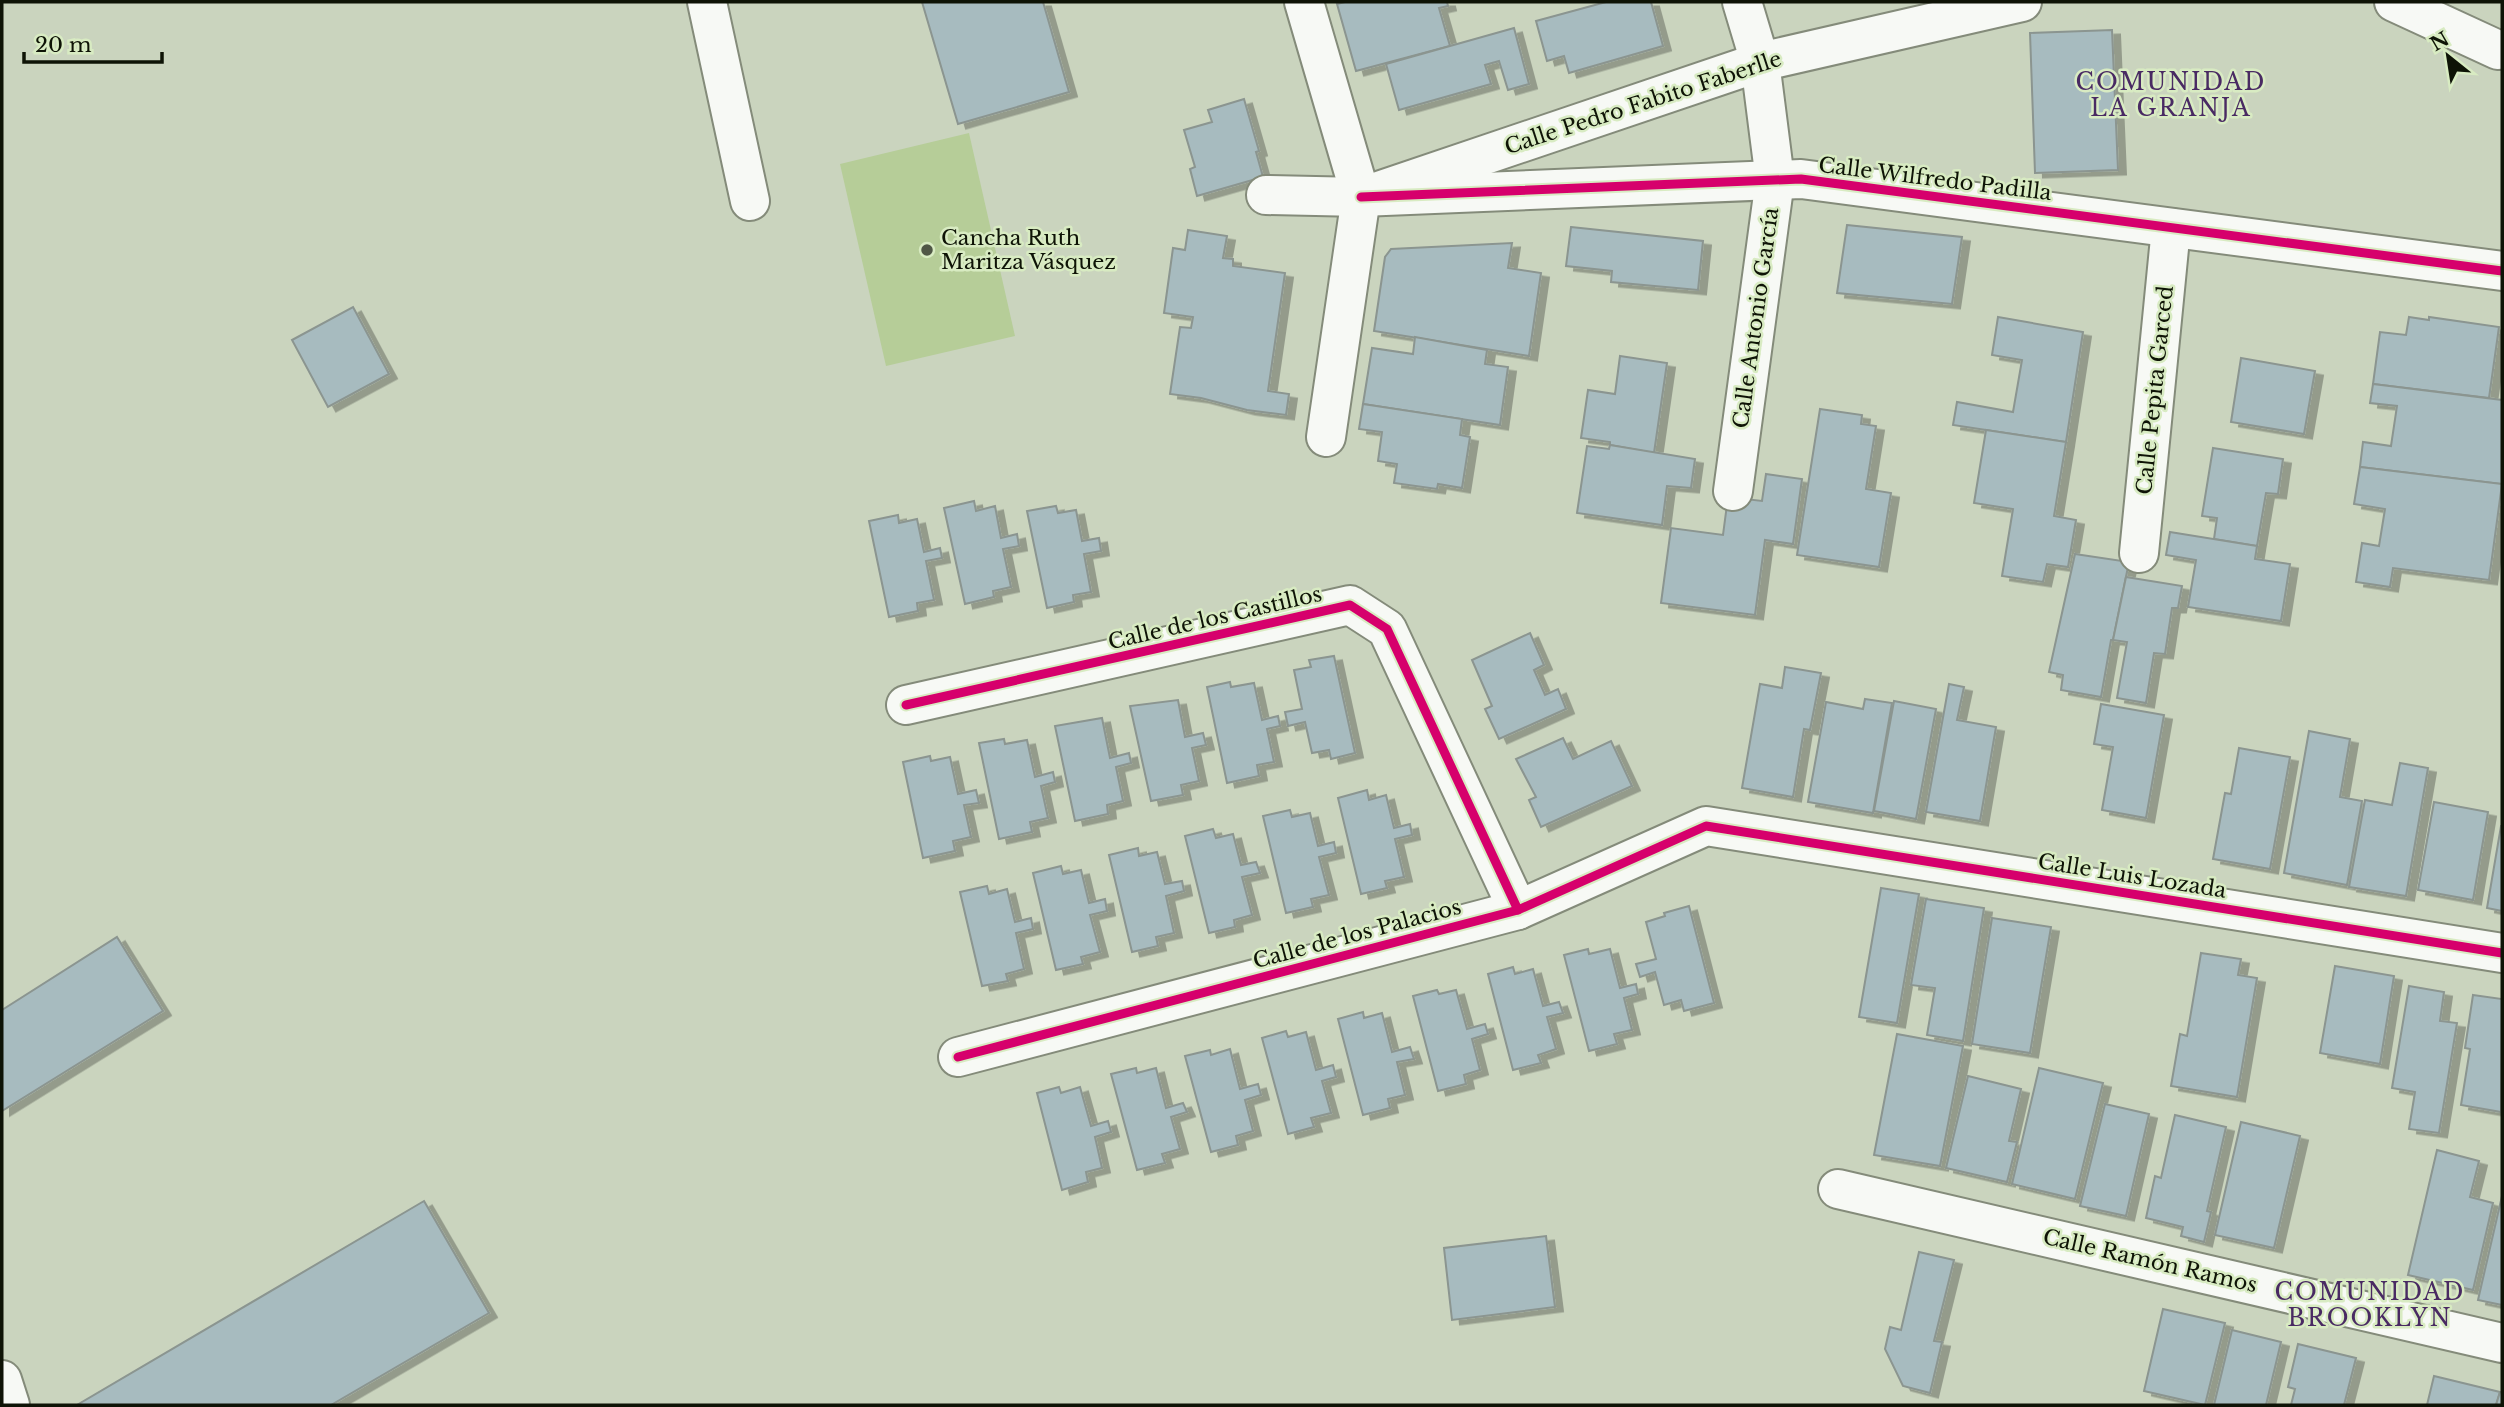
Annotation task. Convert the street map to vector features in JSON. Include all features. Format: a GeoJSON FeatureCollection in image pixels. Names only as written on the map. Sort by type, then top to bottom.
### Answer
{"type":"FeatureCollection","features":[{"type":"Feature","properties":{"kind":"street"},"geometry":{"type":"LineString","coordinates":[[707,2],[750,201]]}},
{"type":"Feature","properties":{"kind":"street"},"geometry":{"type":"LineString","coordinates":[[1304,2],[1361,197],[1326,437]]}},
{"type":"Feature","properties":{"kind":"street","name":"Calle Antonio García"},"geometry":{"type":"LineString","coordinates":[[1733,491],[1775,180],[1760,62],[1742,2]]}},
{"type":"Feature","properties":{"kind":"street","name":"Calle Pedro Fabito Faberlle"},"geometry":{"type":"LineString","coordinates":[[1266,195],[1361,197],[1760,62],[2022,2]]}},
{"type":"Feature","properties":{"kind":"street"},"geometry":{"type":"LineString","coordinates":[[2394,2],[2501,50]]}},
{"type":"Feature","properties":{"kind":"street","name":"Calle Wilfredo Padilla"},"geometry":{"type":"LineString","coordinates":[[1361,197],[1801,179],[2502,271]]}},
{"type":"Feature","properties":{"kind":"street","name":"Calle Pepita Garced"},"geometry":{"type":"LineString","coordinates":[[2139,553],[2171,228]]}},
{"type":"Feature","properties":{"kind":"street","name":"Calle de los Castillos"},"geometry":{"type":"LineString","coordinates":[[906,705],[1350,605],[1387,629],[1518,910]]}},
{"type":"Feature","properties":{"kind":"street","name":"Calle de los Palacios"},"geometry":{"type":"LineString","coordinates":[[958,1057],[1518,910],[1706,826],[1756,833]]}},
{"type":"Feature","properties":{"kind":"street","name":"Calle Luis Lozada"},"geometry":{"type":"LineString","coordinates":[[1756,833],[2502,953]]}},
{"type":"Feature","properties":{"kind":"street","name":"Calle Ramón Ramos"},"geometry":{"type":"LineString","coordinates":[[1838,1189],[2502,1343]]}},
{"type":"Feature","properties":{"kind":"green space","name":"Cancha Ruth Maritza Vásquez"},"geometry":{"type":"Polygon","coordinates":[[[969,133],[1015,336],[886,366],[840,164],[969,133]]]}},
{"type":"Feature","properties":{"kind":"building"},"geometry":{"type":"Polygon","coordinates":[[[922,2],[1043,2],[1069,92],[958,124],[922,2]]]}},
{"type":"Feature","properties":{"kind":"building"},"geometry":{"type":"Polygon","coordinates":[[[1447,2],[1448,6],[1439,8],[1450,46],[1356,71],[1337,4],[1447,2]]]}},
{"type":"Feature","properties":{"kind":"building"},"geometry":{"type":"Polygon","coordinates":[[[1606,2],[1651,2],[1663,46],[1569,73],[1564,56],[1547,61],[1536,21],[1606,2]]]}},
{"type":"Feature","properties":{"kind":"building"},"geometry":{"type":"Polygon","coordinates":[[[1514,28],[1529,84],[1508,90],[1499,61],[1485,65],[1491,84],[1399,110],[1386,64],[1514,28]]]}},
{"type":"Feature","properties":{"kind":"building"},"geometry":{"type":"Polygon","coordinates":[[[2112,30],[2118,170],[2035,173],[2030,33],[2112,30]]]}},
{"type":"Feature","properties":{"kind":"building"},"geometry":{"type":"Polygon","coordinates":[[[1244,99],[1259,151],[1256,152],[1263,177],[1197,196],[1190,169],[1195,167],[1184,130],[1212,122],[1208,110],[1244,99]]]}},
{"type":"Feature","properties":{"kind":"building"},"geometry":{"type":"Polygon","coordinates":[[[1847,225],[1962,237],[1952,304],[1837,293],[1847,225]]]}},
{"type":"Feature","properties":{"kind":"building"},"geometry":{"type":"Polygon","coordinates":[[[1571,227],[1703,241],[1698,290],[1611,282],[1612,271],[1566,266],[1571,227]]]}},
{"type":"Feature","properties":{"kind":"building"},"geometry":{"type":"Polygon","coordinates":[[[1188,230],[1227,236],[1223,258],[1233,259],[1233,266],[1285,273],[1268,391],[1289,394],[1286,415],[1170,394],[1180,327],[1191,328],[1193,317],[1164,313],[1173,248],[1185,250],[1188,230]]]}},
{"type":"Feature","properties":{"kind":"building"},"geometry":{"type":"Polygon","coordinates":[[[1512,243],[1508,268],[1541,273],[1529,356],[1374,331],[1385,257],[1391,249],[1512,243]]]}},
{"type":"Feature","properties":{"kind":"building"},"geometry":{"type":"Polygon","coordinates":[[[353,307],[389,374],[328,407],[292,340],[353,307]]]}},
{"type":"Feature","properties":{"kind":"building"},"geometry":{"type":"Polygon","coordinates":[[[1998,317],[2083,332],[2066,442],[1953,425],[1957,402],[2013,412],[2022,360],[1992,355],[1998,317]]]}},
{"type":"Feature","properties":{"kind":"building"},"geometry":{"type":"Polygon","coordinates":[[[2409,317],[2429,320],[2429,317],[2499,327],[2489,398],[2373,384],[2380,332],[2406,335],[2409,317]]]}},
{"type":"Feature","properties":{"kind":"building"},"geometry":{"type":"Polygon","coordinates":[[[1415,337],[1487,350],[1485,364],[1508,367],[1500,425],[1363,404],[1372,348],[1413,354],[1415,337]]]}},
{"type":"Feature","properties":{"kind":"building"},"geometry":{"type":"Polygon","coordinates":[[[1620,356],[1667,363],[1654,453],[1581,438],[1588,390],[1615,394],[1620,356]]]}},
{"type":"Feature","properties":{"kind":"building"},"geometry":{"type":"Polygon","coordinates":[[[2241,358],[2315,371],[2304,434],[2231,422],[2241,358]]]}},
{"type":"Feature","properties":{"kind":"building"},"geometry":{"type":"Polygon","coordinates":[[[2373,384],[2502,400],[2502,484],[2360,467],[2363,442],[2391,446],[2397,406],[2370,403],[2373,384]]]}},
{"type":"Feature","properties":{"kind":"building"},"geometry":{"type":"Polygon","coordinates":[[[1363,404],[1462,419],[1460,435],[1470,437],[1462,488],[1438,484],[1437,489],[1394,483],[1397,464],[1378,461],[1382,432],[1359,429],[1363,404]]]}},
{"type":"Feature","properties":{"kind":"building"},"geometry":{"type":"Polygon","coordinates":[[[1820,409],[1862,415],[1861,424],[1876,426],[1866,489],[1891,493],[1879,567],[1797,555],[1820,409]]]}},
{"type":"Feature","properties":{"kind":"building"},"geometry":{"type":"Polygon","coordinates":[[[1986,430],[2066,442],[2054,516],[2076,520],[2068,567],[2047,564],[2043,582],[2002,576],[2013,509],[1974,503],[1986,430]]]}},
{"type":"Feature","properties":{"kind":"building"},"geometry":{"type":"Polygon","coordinates":[[[1610,445],[1695,459],[1691,488],[1667,486],[1662,525],[1577,513],[1587,446],[1609,449],[1610,445]]]}},
{"type":"Feature","properties":{"kind":"building"},"geometry":{"type":"Polygon","coordinates":[[[2213,448],[2283,459],[2278,494],[2266,493],[2257,546],[2214,539],[2217,518],[2202,516],[2213,448]]]}},
{"type":"Feature","properties":{"kind":"building"},"geometry":{"type":"Polygon","coordinates":[[[2360,467],[2502,484],[2489,580],[2393,568],[2390,587],[2356,582],[2362,543],[2379,546],[2385,509],[2354,504],[2360,467]]]}},
{"type":"Feature","properties":{"kind":"building"},"geometry":{"type":"Polygon","coordinates":[[[1766,474],[1802,479],[1793,544],[1765,540],[1755,615],[1661,603],[1671,528],[1723,535],[1728,497],[1762,501],[1766,474]]]}},
{"type":"Feature","properties":{"kind":"building"},"geometry":{"type":"Polygon","coordinates":[[[974,501],[976,511],[995,506],[1001,538],[1017,534],[1019,546],[1003,549],[1011,587],[993,591],[994,597],[965,604],[944,508],[974,501]]]}},
{"type":"Feature","properties":{"kind":"building"},"geometry":{"type":"Polygon","coordinates":[[[1056,506],[1058,513],[1076,510],[1082,541],[1099,538],[1101,551],[1084,554],[1091,592],[1073,595],[1074,602],[1047,608],[1027,511],[1056,506]]]}},
{"type":"Feature","properties":{"kind":"building"},"geometry":{"type":"Polygon","coordinates":[[[898,515],[899,523],[917,519],[924,552],[940,548],[942,558],[926,561],[934,600],[917,603],[918,611],[889,617],[869,521],[898,515]]]}},
{"type":"Feature","properties":{"kind":"building"},"geometry":{"type":"Polygon","coordinates":[[[2170,532],[2257,546],[2255,559],[2290,564],[2281,621],[2188,607],[2196,560],[2166,555],[2170,532]]]}},
{"type":"Feature","properties":{"kind":"building"},"geometry":{"type":"Polygon","coordinates":[[[2075,554],[2129,562],[2101,697],[2061,690],[2063,675],[2049,672],[2075,554]]]}},
{"type":"Feature","properties":{"kind":"building"},"geometry":{"type":"Polygon","coordinates":[[[2126,577],[2182,586],[2178,608],[2172,608],[2165,654],[2154,653],[2146,703],[2117,698],[2127,642],[2113,640],[2126,577]]]}},
{"type":"Feature","properties":{"kind":"building"},"geometry":{"type":"Polygon","coordinates":[[[1530,633],[1544,665],[1534,670],[1545,695],[1558,689],[1566,709],[1499,739],[1485,709],[1492,706],[1472,660],[1530,633]]]}},
{"type":"Feature","properties":{"kind":"building"},"geometry":{"type":"Polygon","coordinates":[[[1334,656],[1355,753],[1331,759],[1329,750],[1312,753],[1305,722],[1288,726],[1285,712],[1302,709],[1294,670],[1311,667],[1309,660],[1334,656]]]}},
{"type":"Feature","properties":{"kind":"building"},"geometry":{"type":"Polygon","coordinates":[[[1785,667],[1821,673],[1810,730],[1804,729],[1793,797],[1742,788],[1760,684],[1782,688],[1785,667]]]}},
{"type":"Feature","properties":{"kind":"building"},"geometry":{"type":"Polygon","coordinates":[[[1230,682],[1231,687],[1254,683],[1262,720],[1278,716],[1280,726],[1267,729],[1274,762],[1257,765],[1259,776],[1227,783],[1207,687],[1230,682]]]}},
{"type":"Feature","properties":{"kind":"building"},"geometry":{"type":"Polygon","coordinates":[[[1949,684],[1964,687],[1957,720],[1996,727],[1980,821],[1926,812],[1949,684]]]}},
{"type":"Feature","properties":{"kind":"building"},"geometry":{"type":"Polygon","coordinates":[[[1865,699],[1892,703],[1873,813],[1808,802],[1826,702],[1863,709],[1865,699]]]}},
{"type":"Feature","properties":{"kind":"building"},"geometry":{"type":"Polygon","coordinates":[[[1178,700],[1185,737],[1203,733],[1206,745],[1192,748],[1199,781],[1181,785],[1183,795],[1151,801],[1130,706],[1178,700]]]}},
{"type":"Feature","properties":{"kind":"building"},"geometry":{"type":"Polygon","coordinates":[[[1894,701],[1936,709],[1916,819],[1874,811],[1894,701]]]}},
{"type":"Feature","properties":{"kind":"building"},"geometry":{"type":"Polygon","coordinates":[[[2101,704],[2164,715],[2146,818],[2102,810],[2113,747],[2094,744],[2101,704]]]}},
{"type":"Feature","properties":{"kind":"building"},"geometry":{"type":"Polygon","coordinates":[[[1102,718],[1110,758],[1129,753],[1131,763],[1116,767],[1123,801],[1107,805],[1108,814],[1075,821],[1055,726],[1102,718]]]}},
{"type":"Feature","properties":{"kind":"building"},"geometry":{"type":"Polygon","coordinates":[[[2309,731],[2350,739],[2340,797],[2362,801],[2347,885],[2284,873],[2309,731]]]}},
{"type":"Feature","properties":{"kind":"building"},"geometry":{"type":"Polygon","coordinates":[[[1563,738],[1573,759],[1611,741],[1632,786],[1541,827],[1529,800],[1536,797],[1516,759],[1563,738]]]}},
{"type":"Feature","properties":{"kind":"building"},"geometry":{"type":"Polygon","coordinates":[[[1004,739],[1005,744],[1027,740],[1035,777],[1053,772],[1055,782],[1041,786],[1048,818],[1030,822],[1032,832],[999,839],[979,743],[1004,739]]]}},
{"type":"Feature","properties":{"kind":"building"},"geometry":{"type":"Polygon","coordinates":[[[2239,748],[2290,757],[2270,869],[2213,859],[2225,793],[2231,794],[2239,748]]]}},
{"type":"Feature","properties":{"kind":"building"},"geometry":{"type":"Polygon","coordinates":[[[930,756],[931,761],[950,757],[958,794],[976,790],[979,803],[964,805],[971,837],[953,841],[955,851],[923,858],[903,762],[930,756]]]}},
{"type":"Feature","properties":{"kind":"building"},"geometry":{"type":"Polygon","coordinates":[[[2400,763],[2428,768],[2406,896],[2349,887],[2365,800],[2392,805],[2400,763]]]}},
{"type":"Feature","properties":{"kind":"building"},"geometry":{"type":"Polygon","coordinates":[[[1367,790],[1369,800],[1386,795],[1394,828],[1410,824],[1412,835],[1395,839],[1404,877],[1385,881],[1387,888],[1361,894],[1338,798],[1367,790]]]}},
{"type":"Feature","properties":{"kind":"building"},"geometry":{"type":"Polygon","coordinates":[[[2434,802],[2488,812],[2473,900],[2418,890],[2434,802]]]}},
{"type":"Feature","properties":{"kind":"building"},"geometry":{"type":"Polygon","coordinates":[[[1290,810],[1292,817],[1310,813],[1318,846],[1334,842],[1336,853],[1319,857],[1329,895],[1311,899],[1313,907],[1286,913],[1263,816],[1290,810]]]}},
{"type":"Feature","properties":{"kind":"building"},"geometry":{"type":"Polygon","coordinates":[[[2502,826],[2502,911],[2487,908],[2502,826]]]}},
{"type":"Feature","properties":{"kind":"building"},"geometry":{"type":"Polygon","coordinates":[[[1213,829],[1216,838],[1233,834],[1241,865],[1256,862],[1260,873],[1242,877],[1252,915],[1234,920],[1235,927],[1209,933],[1185,836],[1213,829]]]}},
{"type":"Feature","properties":{"kind":"building"},"geometry":{"type":"Polygon","coordinates":[[[1138,848],[1139,856],[1157,852],[1165,884],[1182,881],[1184,891],[1166,896],[1174,933],[1156,937],[1158,946],[1132,952],[1109,855],[1138,848]]]}},
{"type":"Feature","properties":{"kind":"building"},"geometry":{"type":"Polygon","coordinates":[[[1061,866],[1063,874],[1081,870],[1089,903],[1105,899],[1107,911],[1090,915],[1100,952],[1081,957],[1083,964],[1056,970],[1033,873],[1061,866]]]}},
{"type":"Feature","properties":{"kind":"building"},"geometry":{"type":"Polygon","coordinates":[[[987,886],[989,894],[1007,889],[1015,922],[1031,918],[1033,929],[1016,933],[1024,969],[1006,974],[1008,981],[982,986],[960,892],[987,886]]]}},
{"type":"Feature","properties":{"kind":"building"},"geometry":{"type":"Polygon","coordinates":[[[1881,888],[1919,894],[1897,1023],[1859,1017],[1881,888]]]}},
{"type":"Feature","properties":{"kind":"building"},"geometry":{"type":"Polygon","coordinates":[[[1926,899],[1984,908],[1963,1041],[1927,1035],[1935,988],[1911,985],[1926,899]]]}},
{"type":"Feature","properties":{"kind":"building"},"geometry":{"type":"Polygon","coordinates":[[[1689,906],[1714,1003],[1684,1011],[1681,1000],[1664,1005],[1655,972],[1640,977],[1636,964],[1656,959],[1646,922],[1665,916],[1664,913],[1689,906]]]}},
{"type":"Feature","properties":{"kind":"building"},"geometry":{"type":"Polygon","coordinates":[[[1992,918],[2051,927],[2030,1053],[1972,1044],[1992,918]]]}},
{"type":"Feature","properties":{"kind":"building"},"geometry":{"type":"Polygon","coordinates":[[[117,937],[163,1011],[2,1111],[2,1010],[117,937]]]}},
{"type":"Feature","properties":{"kind":"building"},"geometry":{"type":"Polygon","coordinates":[[[1588,949],[1589,954],[1610,949],[1620,988],[1636,984],[1638,994],[1624,998],[1632,1030],[1614,1034],[1617,1044],[1589,1051],[1564,955],[1588,949]]]}},
{"type":"Feature","properties":{"kind":"building"},"geometry":{"type":"Polygon","coordinates":[[[2201,953],[2241,959],[2238,975],[2257,978],[2237,1097],[2171,1086],[2180,1034],[2187,1036],[2201,953]]]}},
{"type":"Feature","properties":{"kind":"building"},"geometry":{"type":"Polygon","coordinates":[[[2335,966],[2394,976],[2380,1064],[2320,1053],[2335,966]]]}},
{"type":"Feature","properties":{"kind":"building"},"geometry":{"type":"Polygon","coordinates":[[[1513,967],[1515,974],[1533,969],[1543,1006],[1559,1002],[1563,1013],[1547,1017],[1556,1049],[1538,1055],[1541,1063],[1513,1070],[1488,974],[1513,967]]]}},
{"type":"Feature","properties":{"kind":"building"},"geometry":{"type":"Polygon","coordinates":[[[2409,986],[2444,992],[2440,1021],[2457,1023],[2439,1133],[2409,1129],[2415,1092],[2392,1088],[2409,986]]]}},
{"type":"Feature","properties":{"kind":"building"},"geometry":{"type":"Polygon","coordinates":[[[1437,990],[1439,994],[1456,990],[1467,1029],[1485,1024],[1488,1034],[1472,1039],[1480,1070],[1464,1075],[1466,1084],[1438,1091],[1413,996],[1437,990]]]}},
{"type":"Feature","properties":{"kind":"building"},"geometry":{"type":"Polygon","coordinates":[[[2473,995],[2502,999],[2501,1112],[2461,1105],[2470,1049],[2465,1048],[2473,995]]]}},
{"type":"Feature","properties":{"kind":"building"},"geometry":{"type":"Polygon","coordinates":[[[1363,1012],[1364,1018],[1382,1013],[1392,1052],[1410,1047],[1414,1059],[1397,1062],[1405,1095],[1388,1099],[1390,1108],[1363,1115],[1338,1019],[1363,1012]]]}},
{"type":"Feature","properties":{"kind":"building"},"geometry":{"type":"Polygon","coordinates":[[[1286,1031],[1288,1037],[1306,1032],[1316,1070],[1333,1065],[1336,1077],[1322,1081],[1331,1113],[1311,1118],[1314,1127],[1288,1134],[1262,1038],[1286,1031]]]}},
{"type":"Feature","properties":{"kind":"building"},"geometry":{"type":"Polygon","coordinates":[[[1897,1034],[1963,1046],[1940,1166],[1874,1155],[1897,1034]]]}},
{"type":"Feature","properties":{"kind":"building"},"geometry":{"type":"Polygon","coordinates":[[[1230,1049],[1240,1089],[1258,1084],[1261,1095],[1245,1100],[1253,1131],[1236,1136],[1238,1145],[1211,1152],[1185,1056],[1210,1050],[1211,1055],[1230,1049]]]}},
{"type":"Feature","properties":{"kind":"building"},"geometry":{"type":"Polygon","coordinates":[[[1136,1068],[1137,1073],[1156,1068],[1166,1108],[1183,1103],[1187,1112],[1171,1117],[1180,1149],[1162,1154],[1165,1163],[1137,1170],[1111,1074],[1136,1068]]]}},
{"type":"Feature","properties":{"kind":"building"},"geometry":{"type":"Polygon","coordinates":[[[2039,1068],[2103,1083],[2075,1199],[2012,1184],[2039,1068]]]}},
{"type":"Feature","properties":{"kind":"building"},"geometry":{"type":"Polygon","coordinates":[[[1968,1076],[2021,1089],[2009,1141],[2017,1142],[2007,1182],[1946,1168],[1968,1076]]]}},
{"type":"Feature","properties":{"kind":"building"},"geometry":{"type":"Polygon","coordinates":[[[1059,1087],[1061,1093],[1080,1087],[1091,1126],[1108,1121],[1111,1132],[1095,1137],[1102,1168],[1086,1172],[1088,1182],[1062,1190],[1037,1093],[1059,1087]]]}},
{"type":"Feature","properties":{"kind":"building"},"geometry":{"type":"Polygon","coordinates":[[[2105,1104],[2149,1114],[2126,1216],[2080,1206],[2105,1104]]]}},
{"type":"Feature","properties":{"kind":"building"},"geometry":{"type":"Polygon","coordinates":[[[2175,1115],[2226,1127],[2207,1211],[2211,1212],[2204,1242],[2181,1236],[2183,1227],[2146,1218],[2155,1176],[2161,1178],[2175,1115]]]}},
{"type":"Feature","properties":{"kind":"building"},"geometry":{"type":"Polygon","coordinates":[[[2241,1122],[2300,1136],[2274,1248],[2215,1235],[2241,1122]]]}},
{"type":"Feature","properties":{"kind":"building"},"geometry":{"type":"Polygon","coordinates":[[[2437,1150],[2479,1161],[2470,1197],[2493,1203],[2473,1290],[2408,1275],[2437,1150]]]}},
{"type":"Feature","properties":{"kind":"building"},"geometry":{"type":"Polygon","coordinates":[[[2502,1196],[2502,1305],[2478,1300],[2502,1196]]]}},
{"type":"Feature","properties":{"kind":"building"},"geometry":{"type":"Polygon","coordinates":[[[424,1201],[489,1313],[331,1405],[77,1405],[424,1201]]]}},
{"type":"Feature","properties":{"kind":"building"},"geometry":{"type":"Polygon","coordinates":[[[1546,1236],[1555,1307],[1452,1320],[1444,1248],[1546,1236]]]}},
{"type":"Feature","properties":{"kind":"building"},"geometry":{"type":"Polygon","coordinates":[[[1919,1252],[1954,1260],[1934,1341],[1942,1342],[1930,1393],[1903,1386],[1885,1349],[1890,1327],[1901,1330],[1919,1252]]]}},
{"type":"Feature","properties":{"kind":"building"},"geometry":{"type":"Polygon","coordinates":[[[2163,1309],[2225,1323],[2205,1405],[2144,1391],[2163,1309]]]}},
{"type":"Feature","properties":{"kind":"building"},"geometry":{"type":"Polygon","coordinates":[[[2232,1330],[2281,1342],[2266,1405],[2214,1405],[2232,1330]]]}},
{"type":"Feature","properties":{"kind":"building"},"geometry":{"type":"Polygon","coordinates":[[[2298,1344],[2356,1358],[2344,1405],[2291,1405],[2295,1389],[2288,1387],[2298,1344]]]}},
{"type":"Feature","properties":{"kind":"building"},"geometry":{"type":"Polygon","coordinates":[[[2434,1376],[2500,1392],[2496,1405],[2427,1405],[2434,1376]]]}},
{"type":"Feature","properties":{"kind":"building"},"geometry":{"type":"Polygon","coordinates":[[[2500,1392],[2502,1405],[2496,1405],[2500,1392]]]}},
{"type":"Feature","properties":{"kind":"cycle path"},"geometry":{"type":"LineString","coordinates":[[1361,197],[1801,179],[2502,271]]}},
{"type":"Feature","properties":{"kind":"cycle path"},"geometry":{"type":"LineString","coordinates":[[906,705],[1350,605],[1387,629],[1518,910]]}},
{"type":"Feature","properties":{"kind":"cycle path"},"geometry":{"type":"LineString","coordinates":[[958,1057],[1518,910],[1706,826],[2502,953]]}},
{"type":"Feature","properties":{"kind":"place","name":"Cancha Ruth Maritza Vásquez"},"geometry":{"type":"Point","coordinates":[927,250]}},
{"type":"Feature","properties":{"kind":"district","name":"COMUNIDAD LA GRANJA"},"geometry":{"type":"Point","coordinates":[2171,95]}},
{"type":"Feature","properties":{"kind":"district","name":"COMUNIDAD BROOKLYN"},"geometry":{"type":"Point","coordinates":[2370,1305]}}]}
